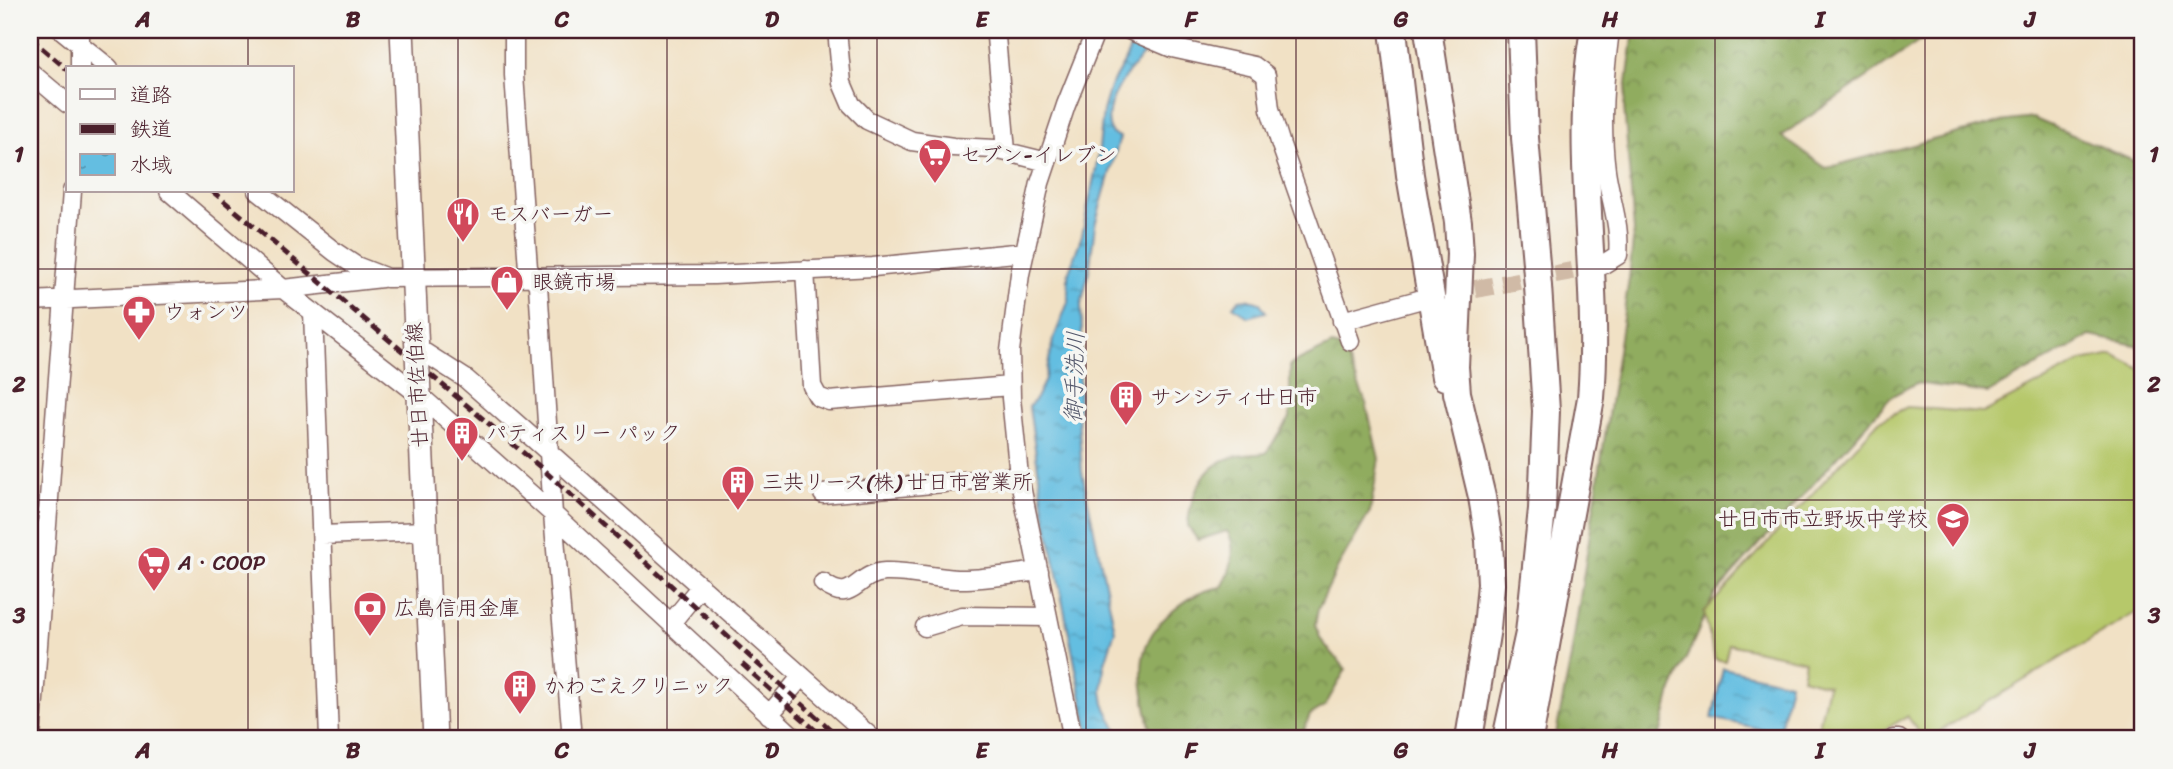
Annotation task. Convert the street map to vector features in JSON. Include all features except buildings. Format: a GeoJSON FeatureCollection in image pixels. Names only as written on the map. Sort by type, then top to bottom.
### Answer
{"type":"FeatureCollection","features":[{"type":"Feature","properties":{"kind":"highway"},"geometry":{"type":"LineString","coordinates":[[1374,30],[1402,118]]}},
{"type":"Feature","properties":{"kind":"highway"},"geometry":{"type":"LineString","coordinates":[[1393,30],[1412,188],[1443,369],[1461,417],[1482,497],[1489,540],[1491,584],[1487,628],[1469,739]]}},
{"type":"Feature","properties":{"kind":"highway"},"geometry":{"type":"LineString","coordinates":[[1428,30],[1458,222],[1460,254],[1455,368],[1461,417]]}},
{"type":"Feature","properties":{"kind":"highway"},"geometry":{"type":"LineString","coordinates":[[1529,739],[1587,423],[1593,374],[1585,129],[1594,30]]}},
{"type":"Feature","properties":{"kind":"highway"},"geometry":{"type":"LineString","coordinates":[[1506,739],[1529,633],[1542,509],[1546,411],[1525,138],[1522,36]]}},
{"type":"Feature","properties":{"kind":"highway"},"geometry":{"type":"LineString","coordinates":[[1529,633],[1560,568]]}},
{"type":"Feature","properties":{"kind":"main road","name":"廿日市佐伯線"},"geometry":{"type":"LineString","coordinates":[[402,30],[435,739]]}},
{"type":"Feature","properties":{"kind":"street"},"geometry":{"type":"LineString","coordinates":[[62,30],[80,37],[107,66]]}},
{"type":"Feature","properties":{"kind":"street"},"geometry":{"type":"LineString","coordinates":[[514,30],[514,75],[528,268],[538,285],[553,514],[572,739]]}},
{"type":"Feature","properties":{"kind":"street"},"geometry":{"type":"LineString","coordinates":[[837,30],[842,83],[851,104],[867,120],[899,137],[926,144],[1006,151],[1047,162]]}},
{"type":"Feature","properties":{"kind":"street"},"geometry":{"type":"LineString","coordinates":[[999,30],[996,37],[1006,151]]}},
{"type":"Feature","properties":{"kind":"street"},"geometry":{"type":"LineString","coordinates":[[1073,739],[1019,476],[1010,386],[1012,328],[1025,252],[1047,162],[1096,30]]}},
{"type":"Feature","properties":{"kind":"street"},"geometry":{"type":"LineString","coordinates":[[1129,30],[1171,48],[1254,66],[1266,75],[1270,109],[1281,145],[1350,341]]}},
{"type":"Feature","properties":{"kind":"street"},"geometry":{"type":"LineString","coordinates":[[1602,265],[1618,255],[1620,238],[1606,170],[1602,100],[1610,30]]}},
{"type":"Feature","properties":{"kind":"street"},"geometry":{"type":"LineString","coordinates":[[80,37],[80,66]]}},
{"type":"Feature","properties":{"kind":"street"},"geometry":{"type":"LineString","coordinates":[[30,72],[66,102]]}},
{"type":"Feature","properties":{"kind":"street"},"geometry":{"type":"LineString","coordinates":[[31,739],[32,697],[72,192]]}},
{"type":"Feature","properties":{"kind":"street"},"geometry":{"type":"LineString","coordinates":[[170,192],[283,289],[418,394],[553,514],[796,739]]}},
{"type":"Feature","properties":{"kind":"street"},"geometry":{"type":"LineString","coordinates":[[259,192],[335,252],[356,266],[387,278]]}},
{"type":"Feature","properties":{"kind":"street"},"geometry":{"type":"LineString","coordinates":[[30,301],[283,289],[387,278],[714,275],[873,267],[1025,252]]}},
{"type":"Feature","properties":{"kind":"street"},"geometry":{"type":"LineString","coordinates":[[805,270],[812,386],[818,397],[829,401],[1010,386]]}},
{"type":"Feature","properties":{"kind":"street"},"geometry":{"type":"LineString","coordinates":[[1342,321],[1422,299]]}},
{"type":"Feature","properties":{"kind":"street"},"geometry":{"type":"LineString","coordinates":[[313,312],[329,739]]}},
{"type":"Feature","properties":{"kind":"street"},"geometry":{"type":"LineString","coordinates":[[416,347],[467,379],[873,739]]}},
{"type":"Feature","properties":{"kind":"street"},"geometry":{"type":"LineString","coordinates":[[823,494],[1019,476]]}},
{"type":"Feature","properties":{"kind":"street"},"geometry":{"type":"LineString","coordinates":[[322,535],[424,530]]}},
{"type":"Feature","properties":{"kind":"street"},"geometry":{"type":"LineString","coordinates":[[823,583],[842,593],[871,575],[886,572],[958,579],[1039,571]]}},
{"type":"Feature","properties":{"kind":"street"},"geometry":{"type":"LineString","coordinates":[[671,624],[701,586]]}},
{"type":"Feature","properties":{"kind":"street"},"geometry":{"type":"LineString","coordinates":[[926,627],[962,616],[1048,617]]}},
{"type":"Feature","properties":{"kind":"street"},"geometry":{"type":"LineString","coordinates":[[769,715],[802,676]]}},
{"type":"Feature","properties":{"kind":"street"},"geometry":{"type":"LineString","coordinates":[[1893,739],[1899,739]]}},
{"type":"Feature","properties":{"kind":"green space"},"geometry":{"type":"Polygon","coordinates":[[[1634,30],[1936,30],[1781,136],[1826,168],[2000,122],[2033,118],[2143,165],[2143,351],[2136,345],[2090,336],[1988,393],[1916,383],[1892,396],[1714,595],[1670,695],[1659,739],[1555,739],[1571,657],[1629,279],[1634,231],[1624,106],[1634,30]]]}},
{"type":"Feature","properties":{"kind":"green space"},"geometry":{"type":"Polygon","coordinates":[[[1332,345],[1343,348],[1366,403],[1379,459],[1370,512],[1338,567],[1318,609],[1315,625],[1321,640],[1346,669],[1325,706],[1310,715],[1300,739],[1152,739],[1142,669],[1149,639],[1159,624],[1185,601],[1202,592],[1222,587],[1232,559],[1232,545],[1227,531],[1198,540],[1188,527],[1198,487],[1210,470],[1227,459],[1266,453],[1290,418],[1290,365],[1332,345]]]}},
{"type":"Feature","properties":{"kind":"green space","name":"廿日市市立野坂中学校"},"geometry":{"type":"Polygon","coordinates":[[[2113,355],[2143,370],[2143,608],[1927,739],[1922,739],[1908,716],[1868,739],[1816,739],[1828,685],[1802,678],[1805,661],[1729,644],[1725,661],[1715,659],[1704,612],[1879,421],[1907,407],[1983,413],[2082,361],[2113,355]]]}},
{"type":"Feature","properties":{"kind":"water","name":"御手洗川"},"geometry":{"type":"Polygon","coordinates":[[[1139,30],[1165,30],[1125,78],[1110,107],[1108,121],[1112,134],[1120,137],[1095,225],[1089,272],[1081,305],[1078,415],[1082,472],[1115,631],[1104,666],[1102,691],[1104,704],[1121,739],[1090,739],[1044,509],[1029,407],[1044,382],[1054,338],[1068,302],[1068,274],[1082,235],[1098,158],[1103,111],[1110,87],[1139,30]]]}},
{"type":"Feature","properties":{"kind":"water"},"geometry":{"type":"Polygon","coordinates":[[[1247,299],[1260,303],[1266,312],[1248,317],[1233,306],[1239,300],[1247,299]]]}},
{"type":"Feature","properties":{"kind":"water"},"geometry":{"type":"Polygon","coordinates":[[[1723,668],[1790,683],[1779,733],[1712,718],[1723,668]]]}},
{"type":"Feature","properties":{"kind":"tunnel"},"geometry":{"type":"LineString","coordinates":[[1422,299],[1599,266]]}},
{"type":"Feature","properties":{"kind":"railway"},"geometry":{"type":"LineString","coordinates":[[30,38],[66,68]]}},
{"type":"Feature","properties":{"kind":"railway"},"geometry":{"type":"LineString","coordinates":[[213,192],[539,466],[841,739]]}},
{"type":"Feature","properties":{"kind":"railway"},"geometry":{"type":"LineString","coordinates":[[742,664],[825,739]]}},
{"type":"Feature","properties":{"kind":"place","name":"セブン-イレブン"},"geometry":{"type":"Point","coordinates":[935,185]}},
{"type":"Feature","properties":{"kind":"place","name":"モスバーガー"},"geometry":{"type":"Point","coordinates":[463,244]}},
{"type":"Feature","properties":{"kind":"place","name":"眼鏡市場"},"geometry":{"type":"Point","coordinates":[507,312]}},
{"type":"Feature","properties":{"kind":"place","name":"ウォンツ"},"geometry":{"type":"Point","coordinates":[139,342]}},
{"type":"Feature","properties":{"kind":"place","name":"サンシティ廿日市"},"geometry":{"type":"Point","coordinates":[1126,427]}},
{"type":"Feature","properties":{"kind":"place","name":"パティスリー パック"},"geometry":{"type":"Point","coordinates":[462,463]}},
{"type":"Feature","properties":{"kind":"place","name":"三共リース(株) 廿日市営業所"},"geometry":{"type":"Point","coordinates":[738,512]}},
{"type":"Feature","properties":{"kind":"place","name":"廿日市市立野坂中学校"},"geometry":{"type":"Point","coordinates":[1953,549]}},
{"type":"Feature","properties":{"kind":"place","name":"A・COOP"},"geometry":{"type":"Point","coordinates":[154,593]}},
{"type":"Feature","properties":{"kind":"place","name":"広島信用金庫"},"geometry":{"type":"Point","coordinates":[370,638]}},
{"type":"Feature","properties":{"kind":"place","name":"かわごえクリニック"},"geometry":{"type":"Point","coordinates":[520,716]}}]}
